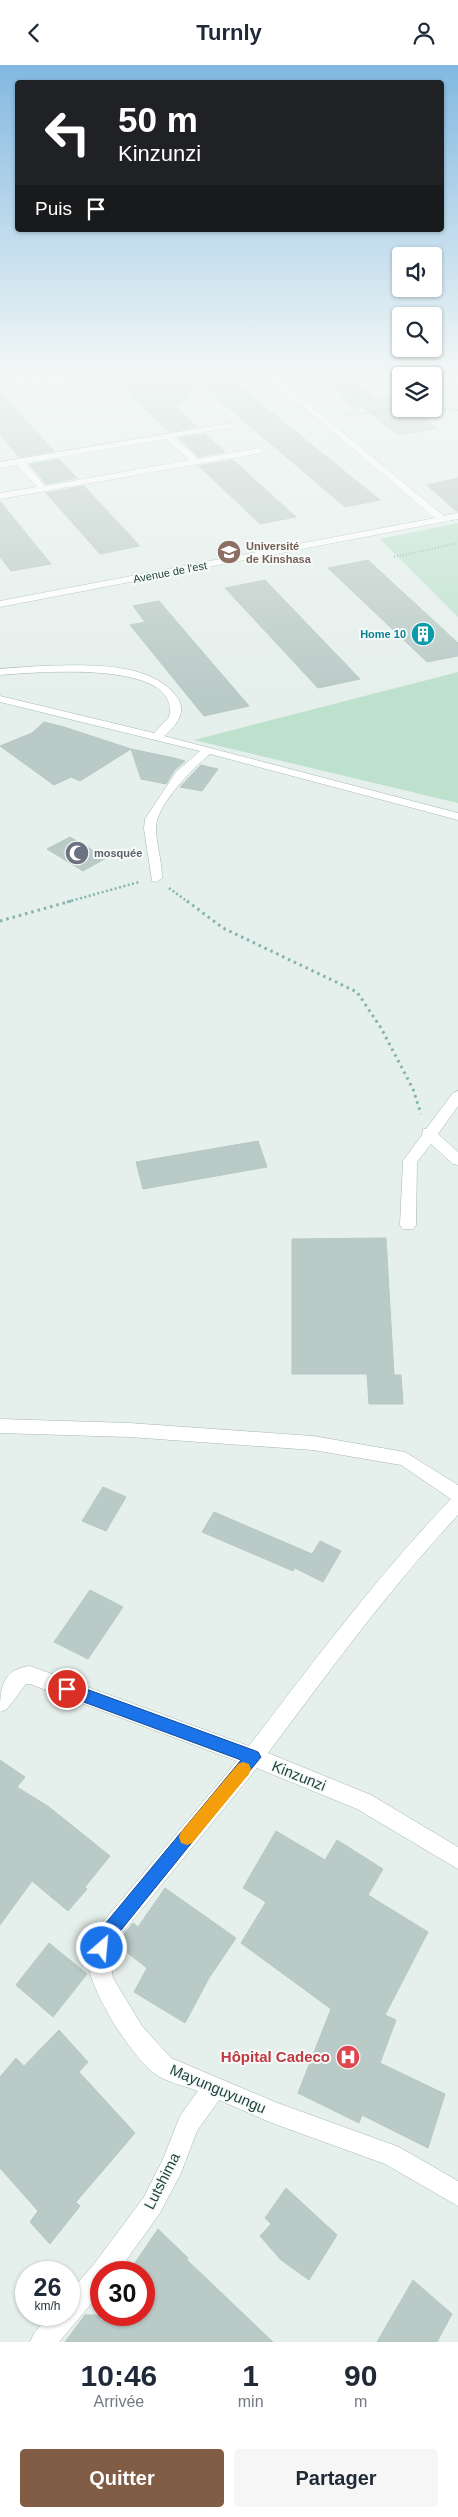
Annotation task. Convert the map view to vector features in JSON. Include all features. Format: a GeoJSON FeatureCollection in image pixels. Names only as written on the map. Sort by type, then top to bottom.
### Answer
{"type":"FeatureCollection","features":[{"type":"Feature","properties":{"kind":"street"},"geometry":{"type":"LineString","coordinates":[[36,481],[43,489]]}},
{"type":"Feature","properties":{"kind":"street"},"geometry":{"type":"LineString","coordinates":[[0,496],[87,481]]}},
{"type":"Feature","properties":{"kind":"street"},"geometry":{"type":"LineString","coordinates":[[397,481],[442,519]]}},
{"type":"Feature","properties":{"kind":"street","name":"Avenue de l'est"},"geometry":{"type":"LineString","coordinates":[[0,604],[458,516]]}},
{"type":"Feature","properties":{"kind":"street"},"geometry":{"type":"LineString","coordinates":[[0,672],[39,668],[98,669],[130,673],[155,682],[172,695],[177,709],[173,723],[156,737]]}},
{"type":"Feature","properties":{"kind":"street"},"geometry":{"type":"LineString","coordinates":[[0,699],[208,750],[458,817]]}},
{"type":"Feature","properties":{"kind":"street"},"geometry":{"type":"LineString","coordinates":[[156,878],[156,859],[150,829],[151,819],[162,806],[180,774],[208,750]]}},
{"type":"Feature","properties":{"kind":"street"},"geometry":{"type":"LineString","coordinates":[[408,1225],[410,1161],[428,1133],[458,1096]]}},
{"type":"Feature","properties":{"kind":"street"},"geometry":{"type":"LineString","coordinates":[[428,1133],[458,1160]]}},
{"type":"Feature","properties":{"kind":"street"},"geometry":{"type":"LineString","coordinates":[[0,1425],[120,1429],[313,1443],[405,1459],[458,1495]]}},
{"type":"Feature","properties":{"kind":"street","name":"Mayunguyungu"},"geometry":{"type":"LineString","coordinates":[[458,1503],[411,1553],[364,1610],[253,1757],[106,1936],[99,1960],[103,1981],[134,2034],[163,2065],[272,2113],[391,2155],[458,2194]]}},
{"type":"Feature","properties":{"kind":"street","name":"Kinzunzi"},"geometry":{"type":"LineString","coordinates":[[0,1703],[21,1676],[30,1675],[253,1757],[364,1802],[458,1859]]}},
{"type":"Feature","properties":{"kind":"street","name":"Lutshima"},"geometry":{"type":"LineString","coordinates":[[110,2261],[152,2205],[173,2165],[188,2124],[214,2086]]}},
{"type":"Feature","properties":{"kind":"street","name":"Lutshima"},"geometry":{"type":"LineString","coordinates":[[80,2299],[90,2286]]}},
{"type":"Feature","properties":{"kind":"street"},"geometry":{"type":"LineString","coordinates":[[43,2342],[57,2326]]}},
{"type":"Feature","properties":{"kind":"path"},"geometry":{"type":"LineString","coordinates":[[394,557],[458,543]]}},
{"type":"Feature","properties":{"kind":"path"},"geometry":{"type":"LineString","coordinates":[[0,921],[156,878],[222,928],[357,993],[381,1028],[413,1089],[428,1133]]}},
{"type":"Feature","properties":{"kind":"green space"},"geometry":{"type":"Polygon","coordinates":[[[458,523],[458,617],[380,539],[458,523]]]}},
{"type":"Feature","properties":{"kind":"green space"},"geometry":{"type":"Polygon","coordinates":[[[458,672],[458,803],[194,740],[458,672]]]}},
{"type":"Feature","properties":{"kind":"building"},"geometry":{"type":"Polygon","coordinates":[[[44,481],[60,481],[46,484],[44,481]]]}},
{"type":"Feature","properties":{"kind":"building"},"geometry":{"type":"Polygon","coordinates":[[[215,481],[256,481],[296,517],[260,524],[215,481]]]}},
{"type":"Feature","properties":{"kind":"building"},"geometry":{"type":"Polygon","coordinates":[[[315,481],[357,481],[380,500],[345,507],[315,481]]]}},
{"type":"Feature","properties":{"kind":"building"},"geometry":{"type":"Polygon","coordinates":[[[444,481],[458,481],[458,511],[456,511],[427,485],[444,481]]]}},
{"type":"Feature","properties":{"kind":"building"},"geometry":{"type":"Polygon","coordinates":[[[84,486],[140,546],[100,554],[46,493],[84,486]]]}},
{"type":"Feature","properties":{"kind":"building"},"geometry":{"type":"Polygon","coordinates":[[[0,501],[51,564],[11,571],[0,557],[0,501]]]}},
{"type":"Feature","properties":{"kind":"building"},"geometry":{"type":"Polygon","coordinates":[[[368,560],[458,643],[458,656],[427,662],[328,568],[368,560]]]}},
{"type":"Feature","properties":{"kind":"building"},"geometry":{"type":"Polygon","coordinates":[[[265,580],[360,679],[318,688],[225,588],[265,580]]]}},
{"type":"Feature","properties":{"kind":"building"},"geometry":{"type":"Polygon","coordinates":[[[159,601],[249,706],[204,716],[130,625],[145,622],[133,606],[159,601]]]}},
{"type":"Feature","properties":{"kind":"building"},"geometry":{"type":"Polygon","coordinates":[[[44,722],[131,749],[80,781],[71,777],[54,785],[0,746],[32,733],[44,722]]]}},
{"type":"Feature","properties":{"kind":"building"},"geometry":{"type":"Polygon","coordinates":[[[131,749],[185,761],[174,771],[166,784],[141,779],[131,749]]]}},
{"type":"Feature","properties":{"kind":"building"},"geometry":{"type":"Polygon","coordinates":[[[201,765],[218,769],[202,791],[180,787],[201,765]]]}},
{"type":"Feature","properties":{"kind":"building","name":"mosquée"},"geometry":{"type":"Polygon","coordinates":[[[70,837],[106,858],[83,871],[47,849],[70,837]]]}},
{"type":"Feature","properties":{"kind":"building"},"geometry":{"type":"Polygon","coordinates":[[[258,1141],[267,1167],[143,1189],[136,1162],[258,1141]]]}},
{"type":"Feature","properties":{"kind":"building"},"geometry":{"type":"Polygon","coordinates":[[[386,1238],[394,1375],[401,1375],[403,1404],[369,1404],[367,1374],[292,1374],[292,1239],[386,1238]]]}},
{"type":"Feature","properties":{"kind":"building"},"geometry":{"type":"Polygon","coordinates":[[[103,1487],[126,1497],[106,1531],[82,1521],[103,1487]]]}},
{"type":"Feature","properties":{"kind":"building"},"geometry":{"type":"Polygon","coordinates":[[[214,1512],[312,1554],[320,1541],[341,1551],[323,1582],[295,1568],[293,1571],[202,1532],[214,1512]]]}},
{"type":"Feature","properties":{"kind":"building"},"geometry":{"type":"Polygon","coordinates":[[[90,1590],[123,1607],[88,1659],[54,1642],[90,1590]]]}},
{"type":"Feature","properties":{"kind":"building"},"geometry":{"type":"Polygon","coordinates":[[[0,1760],[25,1777],[17,1787],[49,1807],[110,1856],[85,1887],[87,1889],[68,1911],[32,1881],[0,1925],[0,1760]]]}},
{"type":"Feature","properties":{"kind":"building"},"geometry":{"type":"Polygon","coordinates":[[[276,1831],[325,1860],[337,1840],[383,1869],[368,1895],[428,1932],[385,2015],[396,2020],[380,2063],[445,2094],[428,2148],[362,2115],[359,2123],[298,2093],[331,2009],[241,1943],[266,1902],[243,1888],[276,1831]]]}},
{"type":"Feature","properties":{"kind":"building"},"geometry":{"type":"Polygon","coordinates":[[[165,1888],[236,1938],[209,1978],[185,2023],[134,1992],[147,1968],[116,1944],[133,1923],[138,1927],[165,1888]]]}},
{"type":"Feature","properties":{"kind":"building"},"geometry":{"type":"Polygon","coordinates":[[[49,1943],[87,1974],[53,2017],[16,1985],[49,1943]]]}},
{"type":"Feature","properties":{"kind":"building"},"geometry":{"type":"Polygon","coordinates":[[[59,2030],[88,2062],[79,2072],[135,2133],[76,2202],[80,2206],[50,2244],[30,2222],[38,2211],[0,2168],[0,2077],[16,2058],[24,2066],[59,2030]]]}},
{"type":"Feature","properties":{"kind":"building"},"geometry":{"type":"Polygon","coordinates":[[[286,2188],[337,2235],[309,2280],[281,2260],[260,2236],[271,2224],[265,2218],[286,2188]]]}},
{"type":"Feature","properties":{"kind":"building"},"geometry":{"type":"Polygon","coordinates":[[[158,2229],[188,2258],[187,2260],[273,2342],[65,2342],[77,2326],[80,2326],[80,2322],[85,2315],[90,2315],[90,2326],[155,2326],[155,2261],[136,2261],[158,2229]]]}},
{"type":"Feature","properties":{"kind":"building"},"geometry":{"type":"Polygon","coordinates":[[[413,2280],[452,2314],[437,2342],[377,2342],[413,2280]]]}},
{"type":"Feature","properties":{"kind":"slow traffic"},"geometry":{"type":"LineString","coordinates":[[187,1837],[243,1769]]}},
{"type":"Feature","properties":{"kind":"place","name":"Université de Kinshasa"},"geometry":{"type":"Point","coordinates":[229,552]}},
{"type":"Feature","properties":{"kind":"place","name":"Home 10"},"geometry":{"type":"Point","coordinates":[423,634]}},
{"type":"Feature","properties":{"kind":"place","name":"mosquée"},"geometry":{"type":"Point","coordinates":[77,853]}},
{"type":"Feature","properties":{"kind":"place","name":"Hôpital Cadeco"},"geometry":{"type":"Point","coordinates":[348,2057]}},
{"type":"Feature","properties":{"kind":"route"},"geometry":{"type":"LineString","coordinates":[[67,1689],[253,1757],[106,1936],[102,1948]]}}]}
